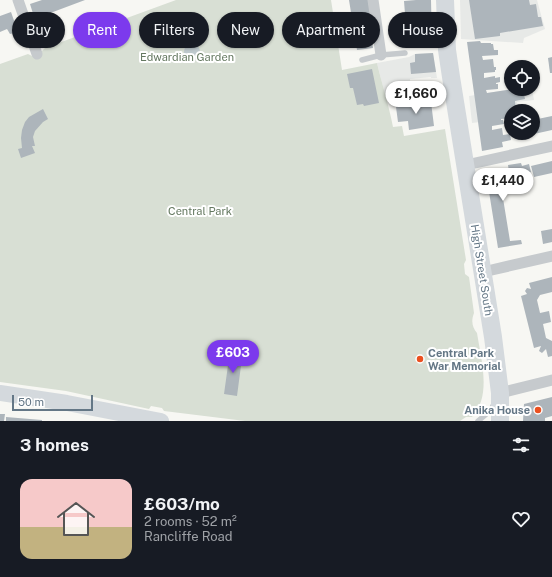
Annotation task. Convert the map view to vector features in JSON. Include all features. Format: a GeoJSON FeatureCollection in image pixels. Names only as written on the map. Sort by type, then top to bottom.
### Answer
{"type":"FeatureCollection","features":[{"type":"Feature","properties":{"kind":"main road","name":"High Street South"},"geometry":{"type":"LineString","coordinates":[[445,0],[447,50],[483,272],[500,393],[500,421]]}},
{"type":"Feature","properties":{"kind":"main road"},"geometry":{"type":"LineString","coordinates":[[0,393],[67,402],[161,421]]}},
{"type":"Feature","properties":{"kind":"street"},"geometry":{"type":"LineString","coordinates":[[18,0],[37,54]]}},
{"type":"Feature","properties":{"kind":"street"},"geometry":{"type":"LineString","coordinates":[[373,0],[381,55]]}},
{"type":"Feature","properties":{"kind":"street"},"geometry":{"type":"LineString","coordinates":[[466,165],[552,146]]}},
{"type":"Feature","properties":{"kind":"street"},"geometry":{"type":"LineString","coordinates":[[483,272],[552,256]]}},
{"type":"Feature","properties":{"kind":"street"},"geometry":{"type":"LineString","coordinates":[[500,393],[552,380]]}},
{"type":"Feature","properties":{"kind":"lane"},"geometry":{"type":"LineString","coordinates":[[362,60],[381,55],[405,53]]}},
{"type":"Feature","properties":{"kind":"lane"},"geometry":{"type":"LineString","coordinates":[[478,421],[490,411],[500,393]]}},
{"type":"Feature","properties":{"kind":"shaded area"},"geometry":{"type":"Polygon","coordinates":[[[460,0],[537,0],[545,29],[524,38],[523,43],[461,39],[460,0]]]}},
{"type":"Feature","properties":{"kind":"shaded area"},"geometry":{"type":"Polygon","coordinates":[[[186,48],[199,49],[199,55],[192,60],[185,55],[184,52],[186,48]]]}},
{"type":"Feature","properties":{"kind":"shaded area"},"geometry":{"type":"Polygon","coordinates":[[[433,53],[437,78],[431,77],[410,79],[411,96],[386,99],[377,63],[409,57],[415,54],[433,53]]]}},
{"type":"Feature","properties":{"kind":"shaded area"},"geometry":{"type":"Polygon","coordinates":[[[504,90],[504,96],[533,96],[534,100],[517,102],[517,104],[504,104],[504,119],[472,123],[469,96],[504,90]]]}},
{"type":"Feature","properties":{"kind":"green space","name":"Central Park"},"geometry":{"type":"Polygon","coordinates":[[[176,0],[331,0],[333,12],[282,12],[282,48],[339,48],[342,70],[377,63],[393,127],[402,126],[404,136],[445,129],[466,260],[464,264],[465,274],[469,277],[474,313],[472,324],[477,333],[484,377],[482,399],[472,417],[466,417],[460,421],[245,421],[164,411],[162,408],[151,406],[149,409],[66,391],[0,382],[0,64],[28,54],[32,56],[41,52],[45,48],[65,48],[65,41],[73,38],[73,48],[131,48],[131,16],[139,14],[139,48],[209,48],[209,12],[143,12],[176,0]]]}},
{"type":"Feature","properties":{"kind":"building"},"geometry":{"type":"Polygon","coordinates":[[[42,0],[85,0],[53,12],[33,12],[30,4],[42,0]]]}},
{"type":"Feature","properties":{"kind":"building"},"geometry":{"type":"Polygon","coordinates":[[[349,0],[368,0],[370,12],[351,12],[349,0]]]}},
{"type":"Feature","properties":{"kind":"building"},"geometry":{"type":"Polygon","coordinates":[[[431,0],[431,12],[405,12],[404,1],[431,0]]]}},
{"type":"Feature","properties":{"kind":"building"},"geometry":{"type":"Polygon","coordinates":[[[469,0],[529,0],[530,5],[536,4],[538,17],[541,17],[543,26],[500,33],[500,36],[475,39],[469,0]]]}},
{"type":"Feature","properties":{"kind":"building"},"geometry":{"type":"Polygon","coordinates":[[[11,12],[12,34],[10,34],[7,29],[0,32],[0,16],[11,12]]]}},
{"type":"Feature","properties":{"kind":"building"},"geometry":{"type":"Polygon","coordinates":[[[480,41],[481,43],[491,43],[493,44],[494,50],[498,50],[498,55],[482,56],[483,60],[493,59],[494,67],[496,67],[495,72],[484,73],[484,78],[495,76],[495,78],[500,77],[500,82],[496,83],[498,84],[498,89],[486,90],[487,93],[504,90],[504,96],[524,96],[525,99],[515,101],[515,104],[504,104],[504,119],[501,120],[503,120],[504,124],[492,126],[492,130],[502,128],[504,140],[511,140],[502,142],[503,147],[482,151],[467,42],[480,41]]]}},
{"type":"Feature","properties":{"kind":"building"},"geometry":{"type":"Polygon","coordinates":[[[357,48],[373,48],[357,50],[357,48]]]}},
{"type":"Feature","properties":{"kind":"building"},"geometry":{"type":"Polygon","coordinates":[[[433,53],[436,72],[411,74],[410,63],[415,62],[415,54],[433,53]]]}},
{"type":"Feature","properties":{"kind":"building"},"geometry":{"type":"Polygon","coordinates":[[[552,57],[552,73],[550,73],[548,58],[552,57]]]}},
{"type":"Feature","properties":{"kind":"building"},"geometry":{"type":"Polygon","coordinates":[[[372,69],[379,103],[364,106],[363,104],[357,105],[353,88],[350,88],[347,74],[372,69]]]}},
{"type":"Feature","properties":{"kind":"building"},"geometry":{"type":"Polygon","coordinates":[[[431,102],[434,126],[409,130],[408,121],[398,122],[396,107],[431,102]]]}},
{"type":"Feature","properties":{"kind":"building"},"geometry":{"type":"Polygon","coordinates":[[[43,109],[48,119],[35,131],[33,137],[35,146],[32,146],[35,153],[21,158],[18,149],[22,148],[21,138],[25,122],[29,117],[43,109]]]}},
{"type":"Feature","properties":{"kind":"building"},"geometry":{"type":"Polygon","coordinates":[[[552,116],[552,130],[540,133],[540,119],[552,116]]]}},
{"type":"Feature","properties":{"kind":"building"},"geometry":{"type":"Polygon","coordinates":[[[552,161],[552,173],[534,177],[531,166],[552,161]]]}},
{"type":"Feature","properties":{"kind":"building"},"geometry":{"type":"Polygon","coordinates":[[[521,163],[522,166],[529,164],[531,172],[500,180],[510,241],[521,240],[522,244],[498,248],[486,173],[499,170],[500,173],[509,172],[508,165],[521,163]]]}},
{"type":"Feature","properties":{"kind":"building"},"geometry":{"type":"Polygon","coordinates":[[[552,229],[552,242],[543,244],[541,231],[552,229]]]}},
{"type":"Feature","properties":{"kind":"building"},"geometry":{"type":"Polygon","coordinates":[[[552,277],[552,292],[540,295],[537,300],[540,313],[549,311],[551,322],[543,324],[546,338],[552,341],[552,356],[548,357],[546,349],[542,353],[539,351],[541,346],[534,348],[521,296],[527,294],[525,291],[527,288],[531,289],[529,283],[552,277]]]}},
{"type":"Feature","properties":{"kind":"building"},"geometry":{"type":"Polygon","coordinates":[[[230,351],[239,353],[238,358],[242,358],[237,396],[224,394],[230,351]]]}},
{"type":"Feature","properties":{"kind":"building","name":"Anika House"},"geometry":{"type":"Polygon","coordinates":[[[552,397],[552,416],[545,418],[545,421],[523,421],[524,404],[552,397]]]}},
{"type":"Feature","properties":{"kind":"building"},"geometry":{"type":"Polygon","coordinates":[[[0,414],[5,414],[4,421],[0,421],[0,414]]]}},
{"type":"Feature","properties":{"kind":"building"},"geometry":{"type":"Polygon","coordinates":[[[6,417],[42,420],[42,421],[6,421],[6,417]]]}},
{"type":"Feature","properties":{"kind":"place","name":"Central Park War Memorial"},"geometry":{"type":"Point","coordinates":[420,359]}},
{"type":"Feature","properties":{"kind":"place","name":"Anika House"},"geometry":{"type":"Point","coordinates":[538,410]}},
{"type":"Feature","properties":{"kind":"park label","name":"Edwardian Garden"},"geometry":{"type":"Point","coordinates":[187,57]}}]}
